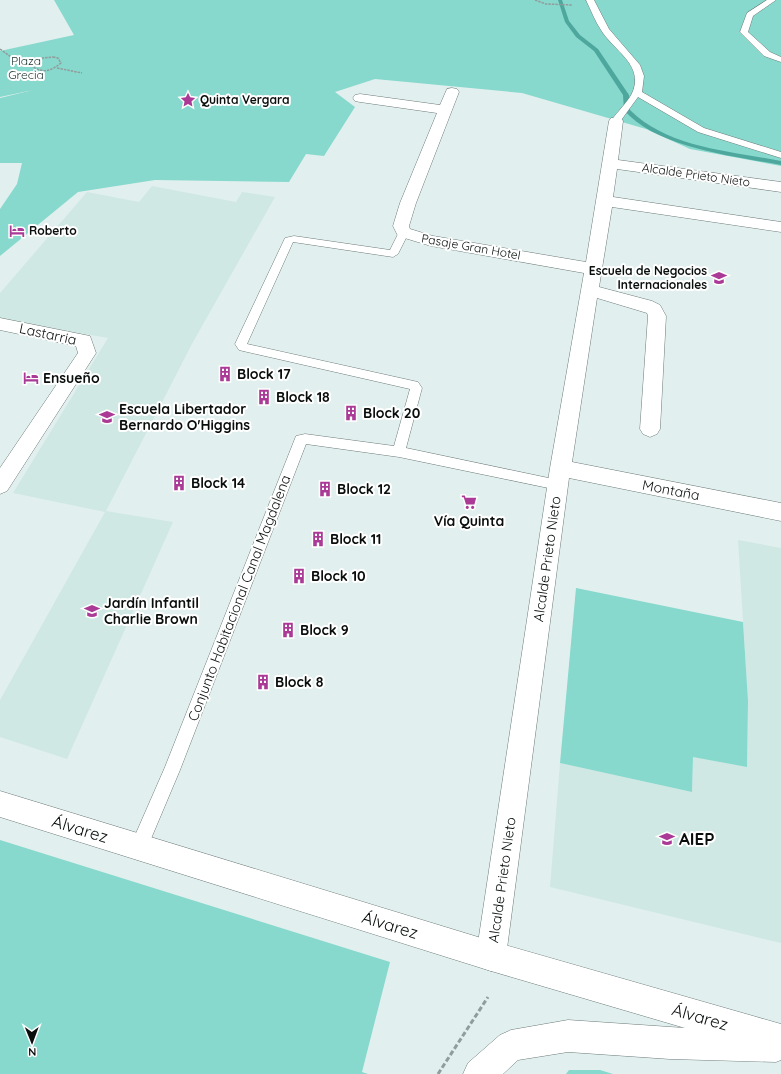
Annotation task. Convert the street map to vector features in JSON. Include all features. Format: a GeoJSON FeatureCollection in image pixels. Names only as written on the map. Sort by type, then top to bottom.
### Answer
{"type":"FeatureCollection","features":[{"type":"Feature","properties":{"kind":"street","name":"Pasaje Gran Hotel"},"geometry":{"type":"LineString","coordinates":[[452,92],[408,203],[401,226],[404,232],[431,241],[592,269]]}},
{"type":"Feature","properties":{"kind":"street"},"geometry":{"type":"LineString","coordinates":[[360,98],[445,110]]}},
{"type":"Feature","properties":{"kind":"street","name":"Alcalde Prieto Nieto"},"geometry":{"type":"LineString","coordinates":[[491,956],[559,476],[592,269],[606,201],[619,116]]}},
{"type":"Feature","properties":{"kind":"street","name":"Alcalde Prieto Nieto"},"geometry":{"type":"LineString","coordinates":[[611,164],[781,187]]}},
{"type":"Feature","properties":{"kind":"street"},"geometry":{"type":"LineString","coordinates":[[606,201],[781,227]]}},
{"type":"Feature","properties":{"kind":"street"},"geometry":{"type":"LineString","coordinates":[[589,290],[646,305],[654,310],[657,316],[650,429]]}},
{"type":"Feature","properties":{"kind":"street","name":"Lastarria"},"geometry":{"type":"LineString","coordinates":[[0,324],[84,341],[87,353],[0,486]]}},
{"type":"Feature","properties":{"kind":"street","name":"Montaña"},"geometry":{"type":"LineString","coordinates":[[559,476],[781,512]]}},
{"type":"Feature","properties":{"kind":"street","name":"Álvarez"},"geometry":{"type":"LineString","coordinates":[[0,804],[491,956],[781,1040]]}},
{"type":"Feature","properties":{"kind":"street"},"geometry":{"type":"LineString","coordinates":[[479,1074],[512,1046],[568,1036],[670,1043],[781,1047]]}},
{"type":"Feature","properties":{"kind":"lane"},"geometry":{"type":"LineString","coordinates":[[590,0],[605,30],[636,65],[640,76],[637,93],[619,116]]}},
{"type":"Feature","properties":{"kind":"lane"},"geometry":{"type":"LineString","coordinates":[[772,0],[750,15],[744,32],[767,54],[781,60]]}},
{"type":"Feature","properties":{"kind":"lane"},"geometry":{"type":"LineString","coordinates":[[637,93],[701,130],[781,155]]}},
{"type":"Feature","properties":{"kind":"lane"},"geometry":{"type":"LineString","coordinates":[[398,452],[416,388],[414,385],[243,347],[241,344],[289,240],[294,239],[393,254],[404,232]]}},
{"type":"Feature","properties":{"kind":"lane","name":"Conjunto Habitacional Canal Magdalena"},"geometry":{"type":"LineString","coordinates":[[139,847],[172,770],[301,440],[305,438],[559,476]]}},
{"type":"Feature","properties":{"kind":"path"},"geometry":{"type":"LineString","coordinates":[[535,0],[546,4],[570,5]]}},
{"type":"Feature","properties":{"kind":"path"},"geometry":{"type":"LineString","coordinates":[[0,49],[11,57],[33,63],[43,58],[58,58],[61,63],[56,68]]}},
{"type":"Feature","properties":{"kind":"path"},"geometry":{"type":"LineString","coordinates":[[33,63],[33,69],[39,71],[56,68],[82,73]]}},
{"type":"Feature","properties":{"kind":"path"},"geometry":{"type":"LineString","coordinates":[[438,1074],[488,997]]}},
{"type":"Feature","properties":{"kind":"shaded area"},"geometry":{"type":"Polygon","coordinates":[[[152,186],[236,202],[242,192],[275,197],[193,342],[106,511],[173,522],[67,759],[0,737],[0,700],[105,512],[13,493],[108,338],[0,319],[0,293],[87,192],[139,202],[152,186]]]}},
{"type":"Feature","properties":{"kind":"shaded area","name":"AIEP"},"geometry":{"type":"Polygon","coordinates":[[[738,540],[781,548],[781,943],[550,887],[560,763],[692,792],[693,756],[747,767],[748,701],[738,540]]]}},
{"type":"Feature","properties":{"kind":"green space","name":"Quinta Vergara"},"geometry":{"type":"Polygon","coordinates":[[[54,0],[781,0],[781,166],[690,149],[646,129],[522,93],[375,79],[335,92],[355,107],[324,156],[306,154],[289,182],[155,180],[78,192],[0,256],[0,209],[17,184],[22,163],[0,163],[0,98],[33,90],[0,97],[0,51],[74,35],[54,0]]]}},
{"type":"Feature","properties":{"kind":"green space"},"geometry":{"type":"Polygon","coordinates":[[[576,588],[743,622],[748,701],[747,767],[693,757],[692,792],[560,763],[576,588]]]}},
{"type":"Feature","properties":{"kind":"green space"},"geometry":{"type":"Polygon","coordinates":[[[0,840],[390,962],[362,1072],[368,1074],[0,1074],[0,840]]]}},
{"type":"Feature","properties":{"kind":"green space"},"geometry":{"type":"Polygon","coordinates":[[[569,1070],[600,1070],[613,1074],[566,1074],[569,1070]]]}},
{"type":"Feature","properties":{"kind":"waterway"},"geometry":{"type":"LineString","coordinates":[[560,0],[567,21],[578,36],[596,50],[626,95],[627,110],[636,119],[666,136],[699,147],[781,163]]}},
{"type":"Feature","properties":{"kind":"place","name":"Quinta Vergara"},"geometry":{"type":"Point","coordinates":[188,100]}},
{"type":"Feature","properties":{"kind":"place","name":"Roberto"},"geometry":{"type":"Point","coordinates":[17,231]}},
{"type":"Feature","properties":{"kind":"place","name":"Escuela de Negocios Internacionales"},"geometry":{"type":"Point","coordinates":[719,278]}},
{"type":"Feature","properties":{"kind":"place","name":"Block 17"},"geometry":{"type":"Point","coordinates":[225,374]}},
{"type":"Feature","properties":{"kind":"place","name":"Ensueño"},"geometry":{"type":"Point","coordinates":[31,378]}},
{"type":"Feature","properties":{"kind":"place","name":"Block 18"},"geometry":{"type":"Point","coordinates":[264,397]}},
{"type":"Feature","properties":{"kind":"place","name":"Block 20"},"geometry":{"type":"Point","coordinates":[351,413]}},
{"type":"Feature","properties":{"kind":"place","name":"Escuela Libertador Bernardo O'Higgins"},"geometry":{"type":"Point","coordinates":[107,417]}},
{"type":"Feature","properties":{"kind":"place","name":"Block 14"},"geometry":{"type":"Point","coordinates":[179,483]}},
{"type":"Feature","properties":{"kind":"place","name":"Block 12"},"geometry":{"type":"Point","coordinates":[325,489]}},
{"type":"Feature","properties":{"kind":"place","name":"Vía Quinta"},"geometry":{"type":"Point","coordinates":[469,502]}},
{"type":"Feature","properties":{"kind":"place","name":"Block 11"},"geometry":{"type":"Point","coordinates":[318,539]}},
{"type":"Feature","properties":{"kind":"place","name":"Block 10"},"geometry":{"type":"Point","coordinates":[299,576]}},
{"type":"Feature","properties":{"kind":"place","name":"Jardín Infantil Charlie Brown"},"geometry":{"type":"Point","coordinates":[92,611]}},
{"type":"Feature","properties":{"kind":"place","name":"Block 9"},"geometry":{"type":"Point","coordinates":[288,630]}},
{"type":"Feature","properties":{"kind":"place","name":"Block 8"},"geometry":{"type":"Point","coordinates":[263,682]}},
{"type":"Feature","properties":{"kind":"place","name":"AIEP"},"geometry":{"type":"Point","coordinates":[667,839]}},
{"type":"Feature","properties":{"kind":"park label","name":"Plaza Grecia"},"geometry":{"type":"Point","coordinates":[26,68]}}]}
